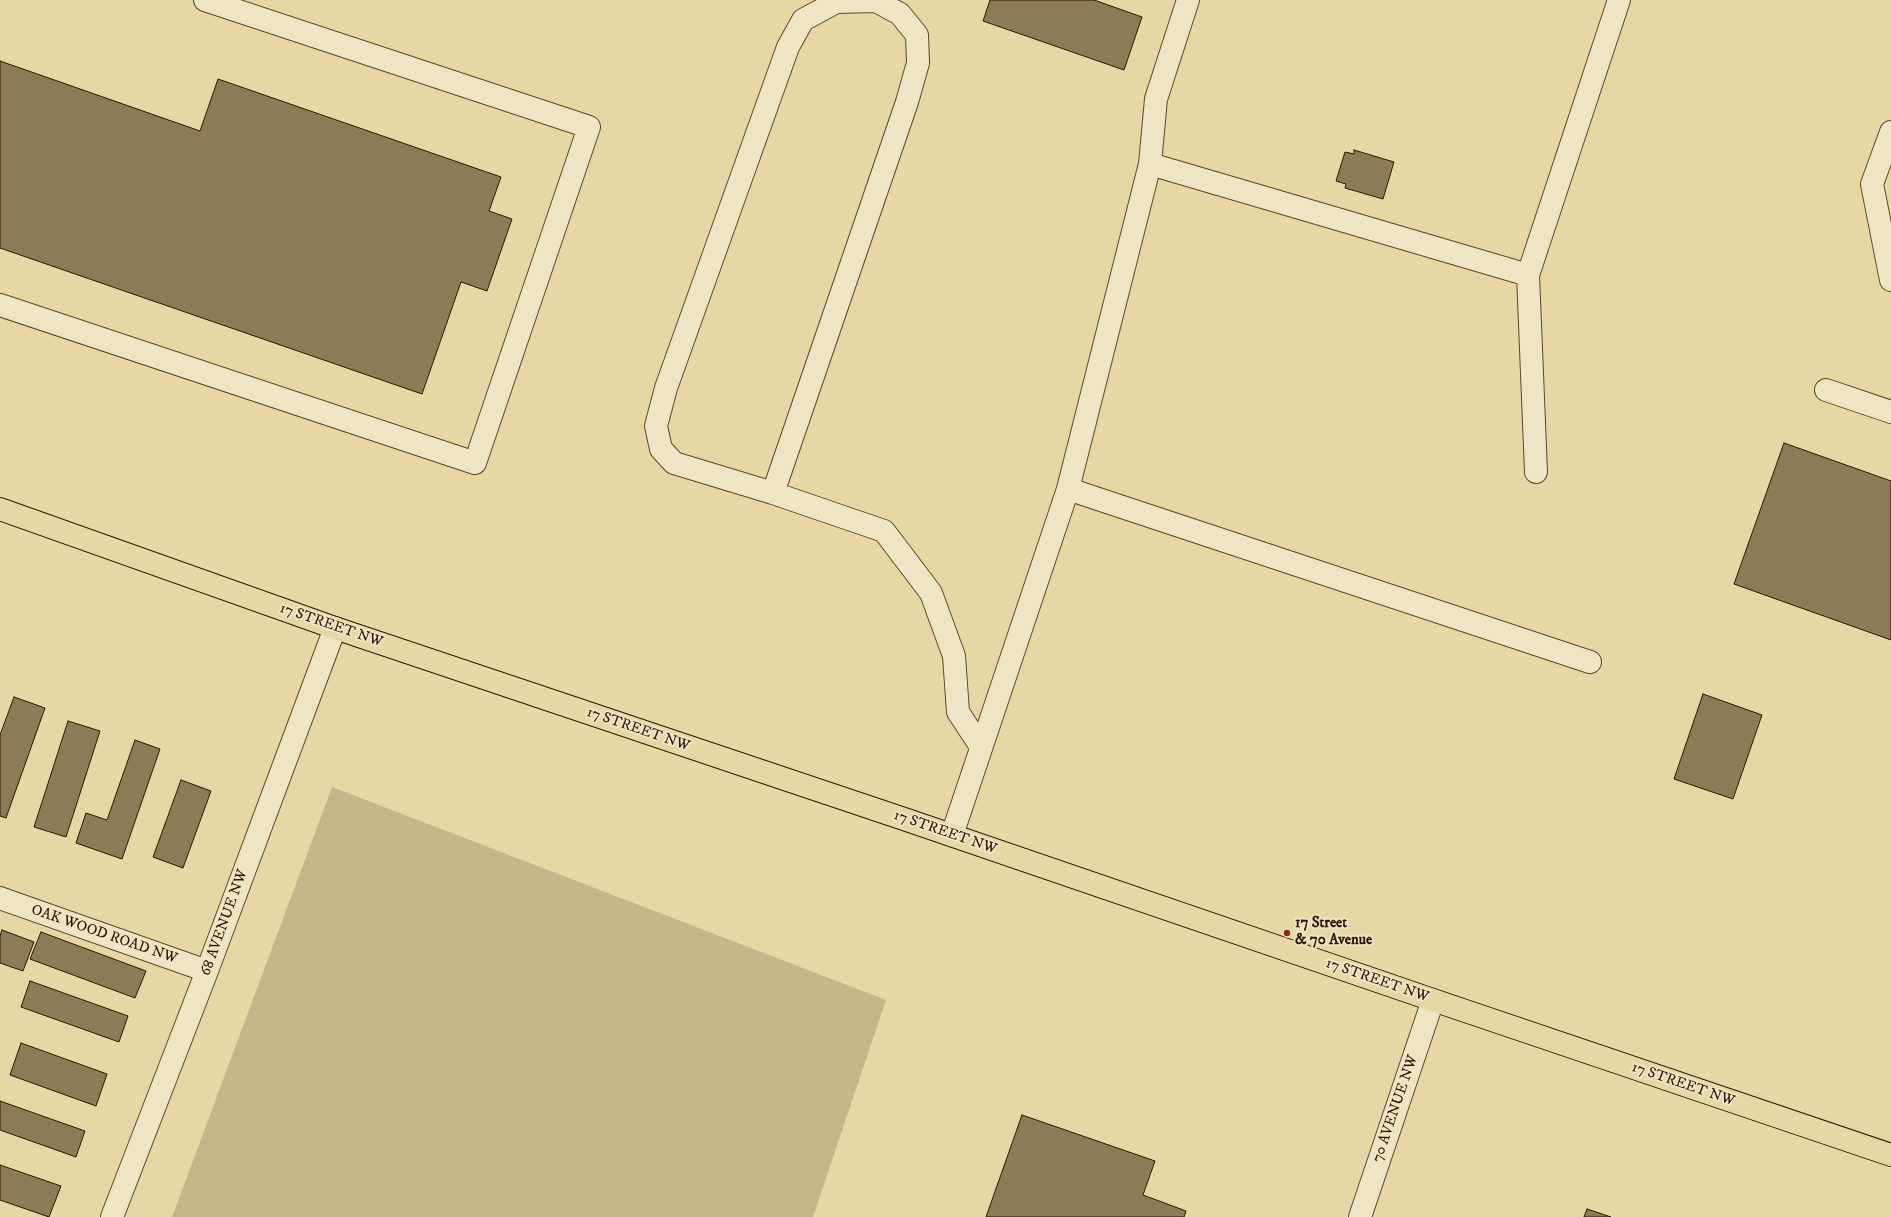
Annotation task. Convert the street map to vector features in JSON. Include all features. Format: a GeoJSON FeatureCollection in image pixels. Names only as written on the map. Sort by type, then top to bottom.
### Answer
{"type":"FeatureCollection","features":[{"type":"Feature","properties":{"kind":"main road","name":"17 STREET NW"},"geometry":{"type":"LineString","coordinates":[[0,509],[335,628],[952,835],[1432,1000],[1891,1155]]}},
{"type":"Feature","properties":{"kind":"street"},"geometry":{"type":"LineString","coordinates":[[0,305],[475,463],[589,127],[205,0]]}},
{"type":"Feature","properties":{"kind":"street"},"geometry":{"type":"LineString","coordinates":[[952,835],[1068,489],[1150,164],[1156,99],[1188,0]]}},
{"type":"Feature","properties":{"kind":"street"},"geometry":{"type":"LineString","coordinates":[[1536,472],[1528,275],[1619,0]]}},
{"type":"Feature","properties":{"kind":"street"},"geometry":{"type":"LineString","coordinates":[[772,493],[907,102],[918,63],[917,35],[900,14],[876,1],[836,2],[803,20],[788,47],[666,388],[656,426],[661,449],[674,463],[772,493],[884,531],[931,593],[954,656],[958,712],[981,747]]}},
{"type":"Feature","properties":{"kind":"street"},"geometry":{"type":"LineString","coordinates":[[1891,132],[1872,184],[1891,280]]}},
{"type":"Feature","properties":{"kind":"street"},"geometry":{"type":"LineString","coordinates":[[1150,164],[1528,275]]}},
{"type":"Feature","properties":{"kind":"street"},"geometry":{"type":"LineString","coordinates":[[1826,390],[1891,412]]}},
{"type":"Feature","properties":{"kind":"street"},"geometry":{"type":"LineString","coordinates":[[1068,489],[1590,662]]}},
{"type":"Feature","properties":{"kind":"street","name":"68 AVENUE NW"},"geometry":{"type":"LineString","coordinates":[[112,1217],[207,971],[335,628]]}},
{"type":"Feature","properties":{"kind":"street","name":"OAK WOOD ROAD NW"},"geometry":{"type":"LineString","coordinates":[[0,898],[207,971]]}},
{"type":"Feature","properties":{"kind":"street","name":"70 AVENUE NW"},"geometry":{"type":"LineString","coordinates":[[1360,1217],[1432,1000]]}},
{"type":"Feature","properties":{"kind":"shaded area"},"geometry":{"type":"Polygon","coordinates":[[[332,787],[886,1000],[813,1217],[172,1217],[332,787]]]}},
{"type":"Feature","properties":{"kind":"building"},"geometry":{"type":"Polygon","coordinates":[[[990,0],[1094,0],[1142,17],[1124,70],[983,21],[990,0]]]}},
{"type":"Feature","properties":{"kind":"building"},"geometry":{"type":"Polygon","coordinates":[[[0,61],[200,131],[218,79],[501,177],[489,211],[512,219],[487,291],[461,282],[422,394],[0,248],[0,61]]]}},
{"type":"Feature","properties":{"kind":"building"},"geometry":{"type":"Polygon","coordinates":[[[1354,150],[1394,162],[1383,199],[1345,188],[1346,184],[1336,181],[1345,152],[1354,154],[1354,150]]]}},
{"type":"Feature","properties":{"kind":"building"},"geometry":{"type":"Polygon","coordinates":[[[1784,443],[1891,481],[1891,640],[1734,584],[1784,443]]]}},
{"type":"Feature","properties":{"kind":"building"},"geometry":{"type":"Polygon","coordinates":[[[1703,694],[1762,715],[1733,799],[1674,779],[1703,694]]]}},
{"type":"Feature","properties":{"kind":"building"},"geometry":{"type":"Polygon","coordinates":[[[14,697],[45,708],[6,818],[0,816],[0,735],[14,697]]]}},
{"type":"Feature","properties":{"kind":"building"},"geometry":{"type":"Polygon","coordinates":[[[68,721],[100,731],[66,837],[34,827],[68,721]]]}},
{"type":"Feature","properties":{"kind":"building"},"geometry":{"type":"Polygon","coordinates":[[[135,740],[160,749],[122,859],[76,843],[86,813],[107,820],[135,740]]]}},
{"type":"Feature","properties":{"kind":"building"},"geometry":{"type":"Polygon","coordinates":[[[181,780],[211,791],[183,868],[153,857],[181,780]]]}},
{"type":"Feature","properties":{"kind":"building"},"geometry":{"type":"Polygon","coordinates":[[[2,930],[34,942],[23,971],[0,963],[0,936],[2,930]]]}},
{"type":"Feature","properties":{"kind":"building"},"geometry":{"type":"Polygon","coordinates":[[[41,932],[146,971],[135,998],[30,959],[41,932]]]}},
{"type":"Feature","properties":{"kind":"building"},"geometry":{"type":"Polygon","coordinates":[[[30,981],[128,1016],[119,1042],[21,1007],[30,981]]]}},
{"type":"Feature","properties":{"kind":"building"},"geometry":{"type":"Polygon","coordinates":[[[21,1043],[107,1074],[96,1106],[10,1075],[21,1043]]]}},
{"type":"Feature","properties":{"kind":"building"},"geometry":{"type":"Polygon","coordinates":[[[0,1101],[85,1131],[76,1157],[0,1130],[0,1101]]]}},
{"type":"Feature","properties":{"kind":"building"},"geometry":{"type":"Polygon","coordinates":[[[1022,1115],[1155,1161],[1143,1195],[1186,1211],[1184,1217],[986,1217],[1022,1115]]]}},
{"type":"Feature","properties":{"kind":"building"},"geometry":{"type":"Polygon","coordinates":[[[0,1165],[61,1186],[49,1217],[0,1200],[0,1165]]]}},
{"type":"Feature","properties":{"kind":"building"},"geometry":{"type":"Polygon","coordinates":[[[1587,1209],[1611,1217],[1584,1217],[1587,1209]]]}},
{"type":"Feature","properties":{"kind":"place","name":"17 Street & 70 Avenue"},"geometry":{"type":"Point","coordinates":[1287,933]}}]}
